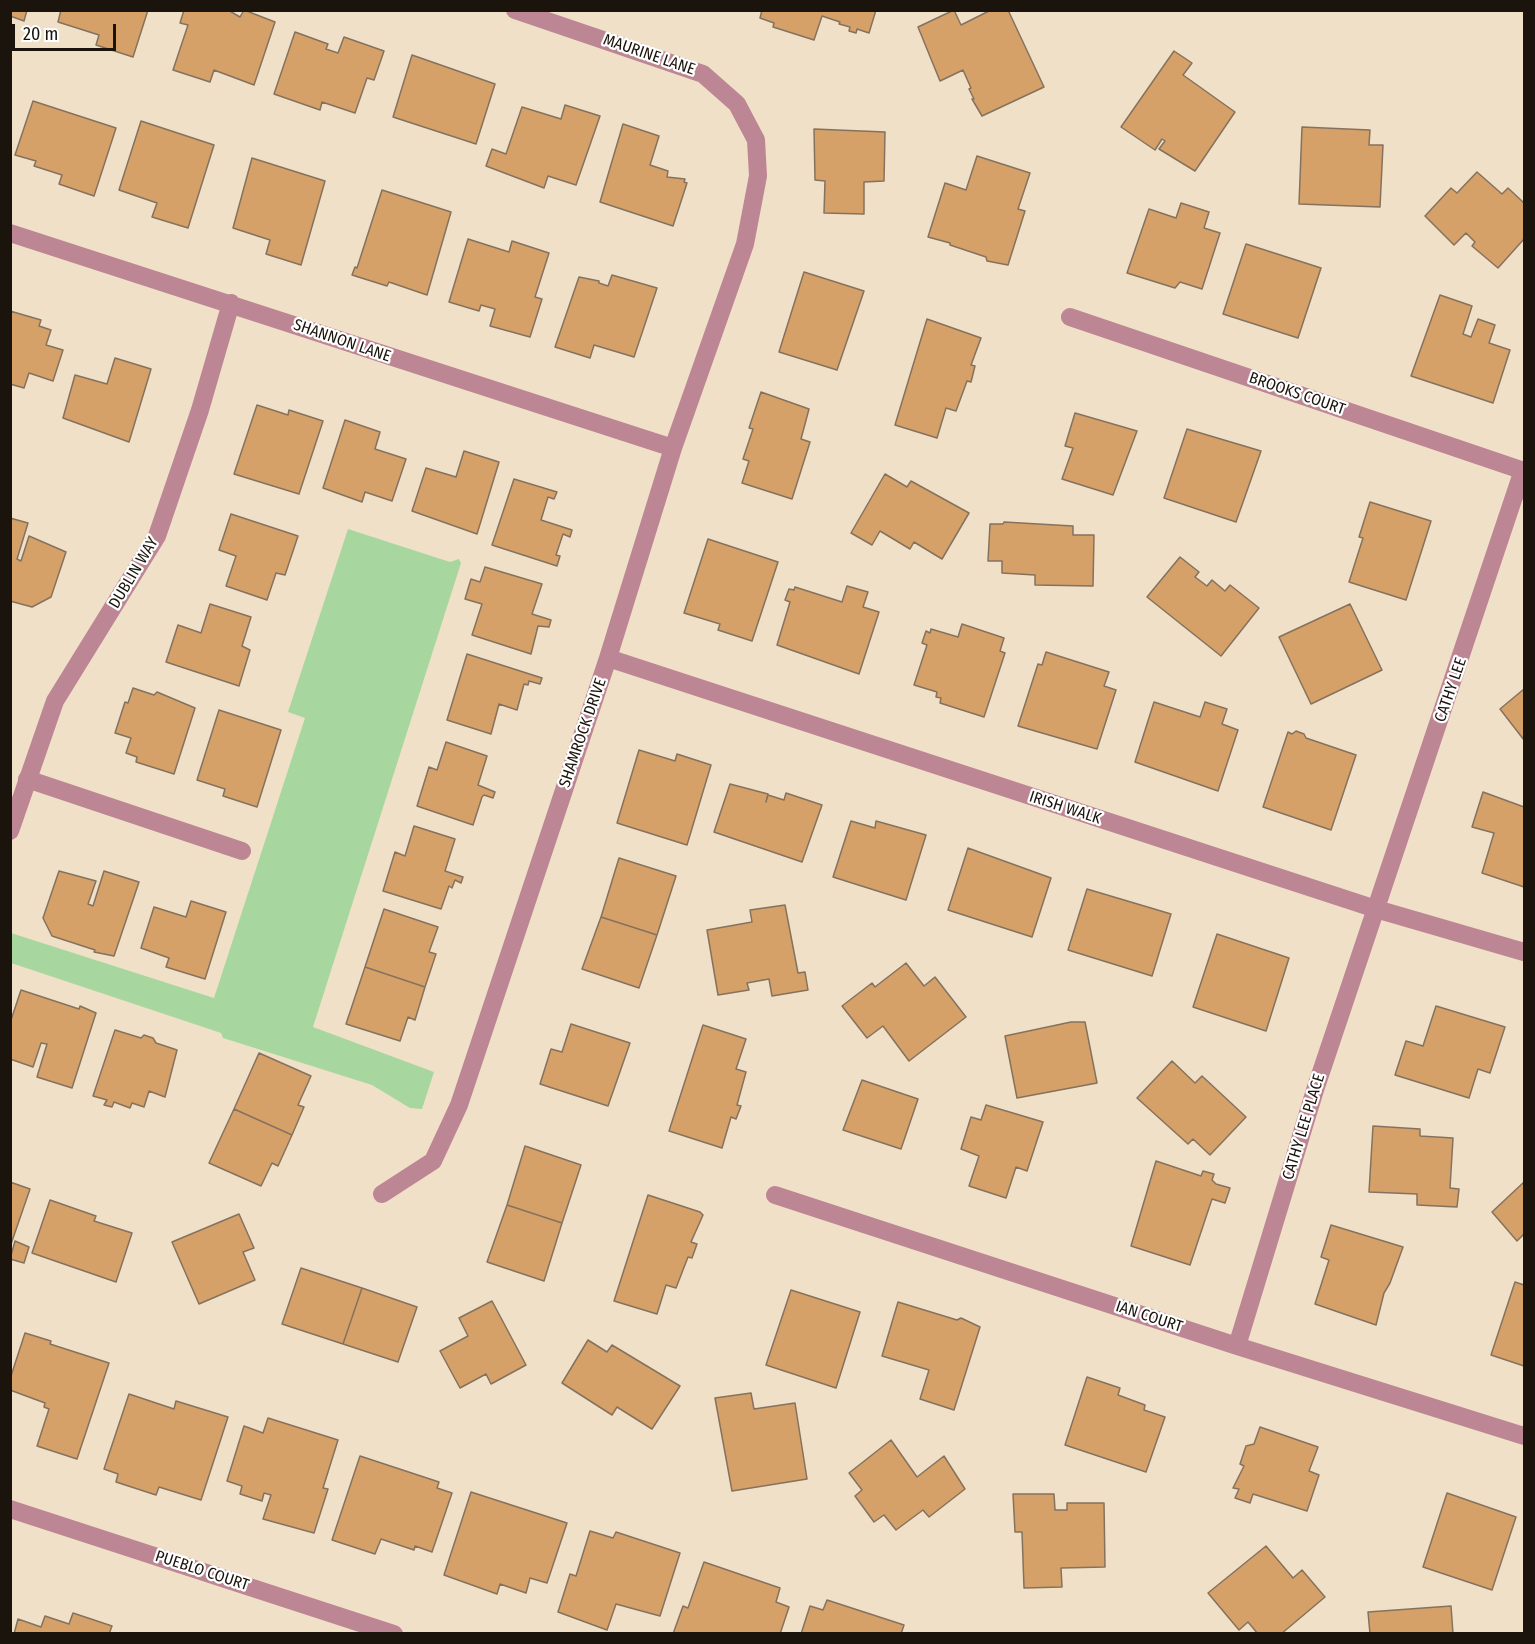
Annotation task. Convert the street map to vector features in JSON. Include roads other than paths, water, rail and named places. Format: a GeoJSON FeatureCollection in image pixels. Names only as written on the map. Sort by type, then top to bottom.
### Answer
{"type":"FeatureCollection","features":[{"type":"Feature","properties":{"kind":"street","name":"MAURINE LANE"},"geometry":{"type":"LineString","coordinates":[[515,10],[703,74],[737,104],[756,140],[758,176],[745,243]]}},
{"type":"Feature","properties":{"kind":"street","name":"SHANNON LANE"},"geometry":{"type":"LineString","coordinates":[[10,233],[673,448]]}},
{"type":"Feature","properties":{"kind":"street","name":"SHAMROCK DRIVE"},"geometry":{"type":"LineString","coordinates":[[382,1194],[433,1161],[459,1105],[608,658],[673,448],[745,243]]}},
{"type":"Feature","properties":{"kind":"street","name":"DUBLIN WAY"},"geometry":{"type":"LineString","coordinates":[[10,831],[55,700],[158,536],[200,410],[231,303]]}},
{"type":"Feature","properties":{"kind":"street","name":"BROOKS COURT"},"geometry":{"type":"LineString","coordinates":[[1070,318],[1524,471]]}},
{"type":"Feature","properties":{"kind":"street","name":"CATHY LEE"},"geometry":{"type":"LineString","coordinates":[[1376,909],[1524,471]]}},
{"type":"Feature","properties":{"kind":"street","name":"IRISH WALK"},"geometry":{"type":"LineString","coordinates":[[608,658],[1376,909],[1524,952]]}},
{"type":"Feature","properties":{"kind":"street"},"geometry":{"type":"LineString","coordinates":[[27,779],[242,851]]}},
{"type":"Feature","properties":{"kind":"street","name":"CATHY LEE PLACE"},"geometry":{"type":"LineString","coordinates":[[1237,1346],[1315,1090],[1376,909]]}},
{"type":"Feature","properties":{"kind":"street","name":"IAN COURT"},"geometry":{"type":"LineString","coordinates":[[775,1195],[1237,1346],[1524,1436]]}},
{"type":"Feature","properties":{"kind":"street","name":"PUEBLO COURT"},"geometry":{"type":"LineString","coordinates":[[10,1509],[394,1634]]}}]}
